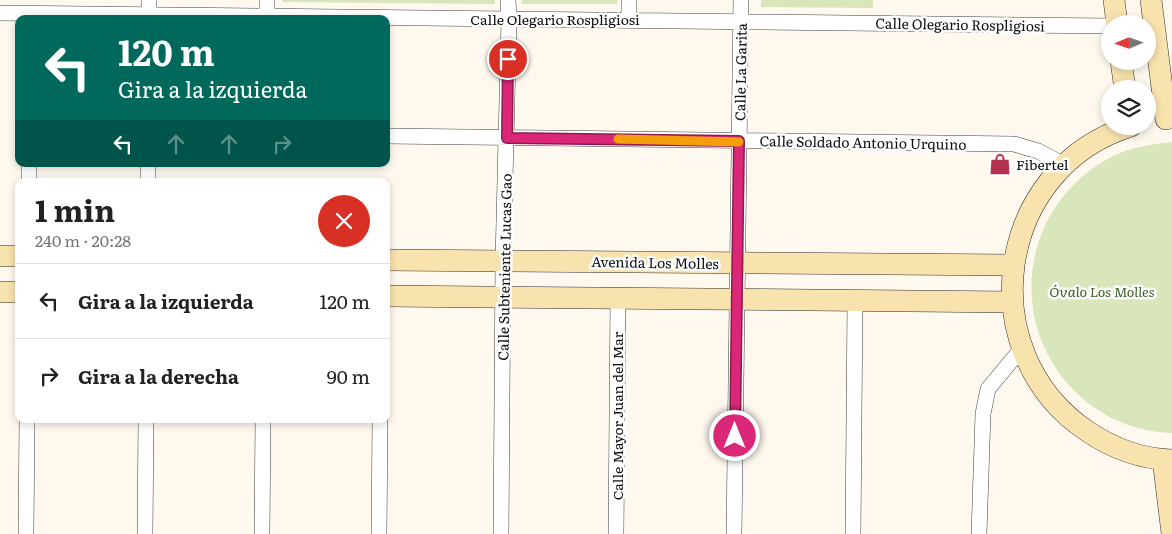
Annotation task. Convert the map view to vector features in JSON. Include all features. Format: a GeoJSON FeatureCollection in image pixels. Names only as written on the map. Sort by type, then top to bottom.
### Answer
{"type":"FeatureCollection","features":[{"type":"Feature","properties":{"kind":"street"},"geometry":{"type":"LineString","coordinates":[[149,0],[149,15]]}},
{"type":"Feature","properties":{"kind":"street"},"geometry":{"type":"LineString","coordinates":[[267,0],[267,15]]}},
{"type":"Feature","properties":{"kind":"street","name":"Calle Subteniente Lucas Gao"},"geometry":{"type":"LineString","coordinates":[[501,534],[503,261],[507,138],[508,0]]}},
{"type":"Feature","properties":{"kind":"street"},"geometry":{"type":"LineString","coordinates":[[629,0],[629,20]]}},
{"type":"Feature","properties":{"kind":"street","name":"Calle La Garita"},"geometry":{"type":"LineString","coordinates":[[734,534],[741,0]]}},
{"type":"Feature","properties":{"kind":"street"},"geometry":{"type":"LineString","coordinates":[[1114,0],[1116,15]]}},
{"type":"Feature","properties":{"kind":"street"},"geometry":{"type":"LineString","coordinates":[[1151,0],[1162,120]]}},
{"type":"Feature","properties":{"kind":"street","name":"Calle Olegario Rospligiosi"},"geometry":{"type":"LineString","coordinates":[[0,13],[30,11],[109,15]]}},
{"type":"Feature","properties":{"kind":"street","name":"Calle Olegario Rospligiosi"},"geometry":{"type":"LineString","coordinates":[[390,18],[741,20],[1101,26]]}},
{"type":"Feature","properties":{"kind":"street"},"geometry":{"type":"LineString","coordinates":[[1110,135],[1095,142],[1065,165],[1048,184],[1034,206],[1023,228],[1013,265],[1012,302],[1015,325],[1022,348],[1044,390],[1076,424],[1117,448],[1140,455],[1168,460],[1172,533]]}},
{"type":"Feature","properties":{"kind":"street","name":"Calle Soldado Antonio Urquino"},"geometry":{"type":"LineString","coordinates":[[390,136],[1014,144],[1038,151],[1065,165]]}},
{"type":"Feature","properties":{"kind":"street"},"geometry":{"type":"LineString","coordinates":[[0,256],[15,256]]}},
{"type":"Feature","properties":{"kind":"street","name":"Avenida Los Molles"},"geometry":{"type":"LineString","coordinates":[[390,260],[1013,265]]}},
{"type":"Feature","properties":{"kind":"street"},"geometry":{"type":"LineString","coordinates":[[0,292],[15,292]]}},
{"type":"Feature","properties":{"kind":"street"},"geometry":{"type":"LineString","coordinates":[[390,296],[1012,302]]}},
{"type":"Feature","properties":{"kind":"street","name":"Calle Mayor Juan del Mar"},"geometry":{"type":"LineString","coordinates":[[616,534],[618,298]]}},
{"type":"Feature","properties":{"kind":"street"},"geometry":{"type":"LineString","coordinates":[[853,534],[855,301]]}},
{"type":"Feature","properties":{"kind":"street"},"geometry":{"type":"LineString","coordinates":[[980,534],[984,414],[988,389],[1022,348]]}},
{"type":"Feature","properties":{"kind":"street"},"geometry":{"type":"LineString","coordinates":[[26,534],[27,423]]}},
{"type":"Feature","properties":{"kind":"street"},"geometry":{"type":"LineString","coordinates":[[146,423],[146,534]]}},
{"type":"Feature","properties":{"kind":"street"},"geometry":{"type":"LineString","coordinates":[[262,534],[263,423]]}},
{"type":"Feature","properties":{"kind":"street"},"geometry":{"type":"LineString","coordinates":[[379,534],[380,423]]}},
{"type":"Feature","properties":{"kind":"green space"},"geometry":{"type":"Polygon","coordinates":[[[282,0],[495,0],[495,4],[282,2],[282,0]]]}},
{"type":"Feature","properties":{"kind":"green space"},"geometry":{"type":"Polygon","coordinates":[[[522,0],[617,0],[617,4],[522,4],[522,0]]]}},
{"type":"Feature","properties":{"kind":"green space"},"geometry":{"type":"Polygon","coordinates":[[[761,0],[873,0],[873,8],[761,7],[761,0]]]}},
{"type":"Feature","properties":{"kind":"green space","name":"Óvalo Los Molles"},"geometry":{"type":"Polygon","coordinates":[[[1172,142],[1172,433],[1148,430],[1124,423],[1102,413],[1082,398],[1057,369],[1040,337],[1032,303],[1033,269],[1041,235],[1057,204],[1081,177],[1113,156],[1142,146],[1172,142]]]}},
{"type":"Feature","properties":{"kind":"slow traffic"},"geometry":{"type":"LineString","coordinates":[[618,139],[739,142]]}},
{"type":"Feature","properties":{"kind":"place","name":"Fibertel"},"geometry":{"type":"Point","coordinates":[1000,164]}},
{"type":"Feature","properties":{"kind":"route"},"geometry":{"type":"LineString","coordinates":[[508,59],[507,138],[739,141],[735,436]]}}]}
